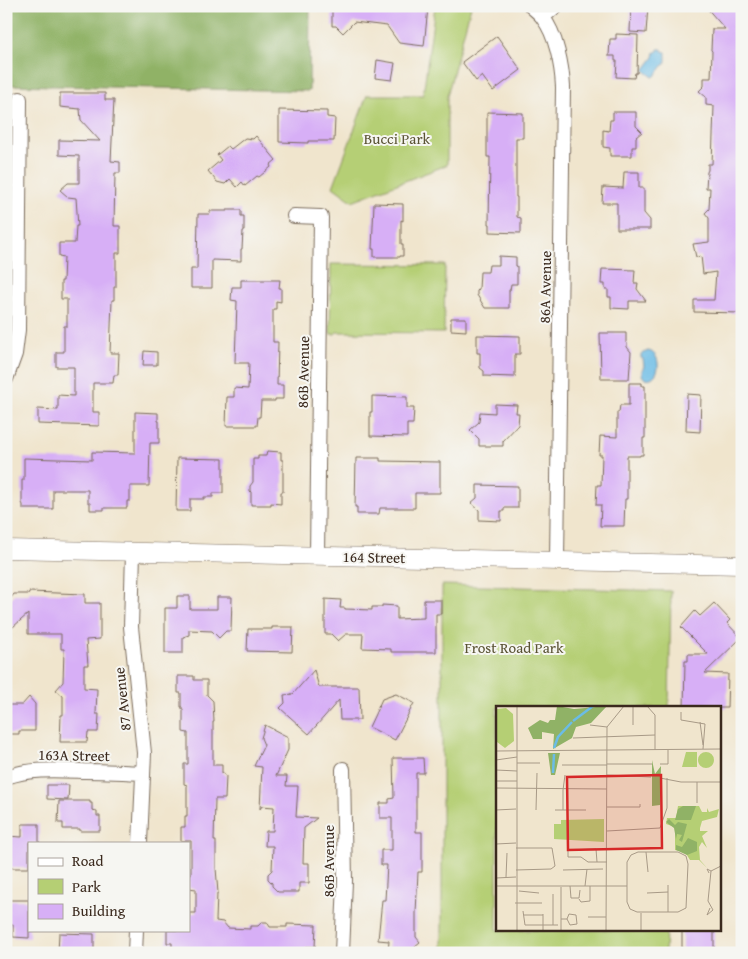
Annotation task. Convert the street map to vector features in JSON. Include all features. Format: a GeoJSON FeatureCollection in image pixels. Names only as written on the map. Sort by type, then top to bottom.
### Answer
{"type":"FeatureCollection","features":[{"type":"Feature","properties":{"kind":"street"},"geometry":{"type":"LineString","coordinates":[[531,6],[543,17],[556,6]]}},
{"type":"Feature","properties":{"kind":"street","name":"86A Avenue"},"geometry":{"type":"LineString","coordinates":[[543,17],[555,42],[562,71],[563,87],[557,561]]}},
{"type":"Feature","properties":{"kind":"street"},"geometry":{"type":"LineString","coordinates":[[6,379],[15,354],[18,330],[20,99]]}},
{"type":"Feature","properties":{"kind":"street","name":"86B Avenue"},"geometry":{"type":"LineString","coordinates":[[294,216],[321,217],[317,556]]}},
{"type":"Feature","properties":{"kind":"street","name":"164 Street"},"geometry":{"type":"LineString","coordinates":[[6,549],[742,565]]}},
{"type":"Feature","properties":{"kind":"street","name":"87 Avenue"},"geometry":{"type":"LineString","coordinates":[[133,552],[131,627],[143,747],[140,842]]}},
{"type":"Feature","properties":{"kind":"street","name":"86B Avenue"},"geometry":{"type":"LineString","coordinates":[[342,953],[345,881],[343,769]]}},
{"type":"Feature","properties":{"kind":"street","name":"163A Street"},"geometry":{"type":"LineString","coordinates":[[6,777],[20,772],[38,770],[143,773]]}},
{"type":"Feature","properties":{"kind":"street"},"geometry":{"type":"LineString","coordinates":[[135,953],[136,932]]}},
{"type":"Feature","properties":{"kind":"green space"},"geometry":{"type":"Polygon","coordinates":[[[6,6],[308,6],[310,7],[309,91],[6,85],[6,6]]]}},
{"type":"Feature","properties":{"kind":"green space","name":"Bucci Park"},"geometry":{"type":"Polygon","coordinates":[[[435,6],[471,6],[447,96],[447,165],[352,201],[333,187],[367,95],[423,95],[435,6]]]}},
{"type":"Feature","properties":{"kind":"green space"},"geometry":{"type":"Polygon","coordinates":[[[331,264],[445,265],[444,333],[337,332],[330,334],[331,264]]]}},
{"type":"Feature","properties":{"kind":"green space","name":"Frost Road Park"},"geometry":{"type":"Polygon","coordinates":[[[442,585],[671,591],[669,706],[496,706],[496,932],[666,932],[665,953],[442,953],[442,585]]]}},
{"type":"Feature","properties":{"kind":"water"},"geometry":{"type":"Polygon","coordinates":[[[658,49],[666,52],[666,62],[653,77],[645,69],[658,49]]]}},
{"type":"Feature","properties":{"kind":"water"},"geometry":{"type":"Polygon","coordinates":[[[648,351],[656,357],[658,367],[654,376],[644,378],[642,375],[644,366],[641,354],[648,351]]]}},
{"type":"Feature","properties":{"kind":"building"},"geometry":{"type":"Polygon","coordinates":[[[332,6],[373,6],[396,9],[397,6],[420,6],[428,8],[424,46],[399,43],[387,26],[354,22],[343,33],[336,26],[332,26],[332,6]]]}},
{"type":"Feature","properties":{"kind":"building"},"geometry":{"type":"Polygon","coordinates":[[[631,6],[648,6],[646,33],[630,32],[631,6]]]}},
{"type":"Feature","properties":{"kind":"building"},"geometry":{"type":"Polygon","coordinates":[[[705,6],[740,6],[742,65],[739,65],[739,92],[742,92],[740,175],[742,175],[742,313],[694,312],[694,300],[714,300],[716,272],[703,274],[701,256],[696,257],[693,244],[709,242],[709,218],[705,213],[709,209],[710,188],[706,188],[708,164],[712,164],[714,106],[706,105],[706,97],[699,91],[704,86],[704,78],[711,78],[712,29],[725,29],[705,6]]]}},
{"type":"Feature","properties":{"kind":"building"},"geometry":{"type":"Polygon","coordinates":[[[616,34],[638,35],[637,73],[635,73],[634,78],[616,77],[617,61],[615,61],[615,56],[609,56],[610,39],[616,39],[616,34]]]}},
{"type":"Feature","properties":{"kind":"building"},"geometry":{"type":"Polygon","coordinates":[[[497,36],[521,70],[493,91],[482,76],[476,81],[462,62],[497,36]]]}},
{"type":"Feature","properties":{"kind":"building"},"geometry":{"type":"Polygon","coordinates":[[[377,60],[395,63],[392,80],[375,78],[377,60]]]}},
{"type":"Feature","properties":{"kind":"building"},"geometry":{"type":"Polygon","coordinates":[[[60,93],[105,93],[105,100],[114,100],[111,161],[120,162],[120,173],[115,173],[114,226],[120,226],[120,253],[116,253],[116,287],[114,287],[114,300],[112,300],[110,353],[119,353],[118,375],[114,375],[113,383],[93,383],[93,412],[99,412],[99,426],[38,424],[38,409],[58,410],[58,395],[74,396],[74,367],[56,367],[56,352],[64,352],[64,326],[67,326],[67,299],[61,299],[64,257],[59,256],[59,243],[75,243],[76,226],[78,226],[76,198],[68,197],[60,190],[68,183],[79,183],[79,156],[59,155],[59,140],[100,141],[81,120],[80,109],[60,107],[60,93]]]}},
{"type":"Feature","properties":{"kind":"building"},"geometry":{"type":"Polygon","coordinates":[[[279,110],[327,111],[327,117],[335,118],[334,141],[308,141],[308,143],[279,142],[279,110]]]}},
{"type":"Feature","properties":{"kind":"building"},"geometry":{"type":"Polygon","coordinates":[[[487,112],[523,113],[523,138],[516,138],[517,217],[521,218],[521,233],[490,232],[490,157],[487,157],[487,112]]]}},
{"type":"Feature","properties":{"kind":"building"},"geometry":{"type":"Polygon","coordinates":[[[613,112],[636,112],[636,126],[642,132],[636,137],[636,147],[632,147],[632,156],[610,156],[610,148],[603,147],[603,130],[609,131],[610,120],[613,120],[613,112]]]}},
{"type":"Feature","properties":{"kind":"building"},"geometry":{"type":"Polygon","coordinates":[[[256,136],[276,160],[270,165],[271,167],[245,186],[242,182],[237,187],[230,179],[225,184],[217,182],[208,171],[221,160],[217,155],[228,146],[231,149],[245,138],[253,139],[256,136]]]}},
{"type":"Feature","properties":{"kind":"building"},"geometry":{"type":"Polygon","coordinates":[[[624,172],[639,172],[639,188],[644,188],[644,213],[650,220],[650,229],[617,229],[617,203],[602,203],[603,187],[623,188],[624,172]]]}},
{"type":"Feature","properties":{"kind":"building"},"geometry":{"type":"Polygon","coordinates":[[[374,203],[403,204],[401,244],[403,244],[403,256],[374,257],[374,249],[372,249],[374,203]]]}},
{"type":"Feature","properties":{"kind":"building"},"geometry":{"type":"Polygon","coordinates":[[[241,210],[241,216],[244,216],[241,261],[212,260],[212,288],[191,288],[191,269],[197,269],[198,214],[210,214],[210,211],[241,210]]]}},
{"type":"Feature","properties":{"kind":"building"},"geometry":{"type":"Polygon","coordinates":[[[499,256],[516,257],[517,284],[511,284],[509,290],[509,308],[485,308],[477,295],[480,272],[488,272],[489,265],[499,265],[499,256]]]}},
{"type":"Feature","properties":{"kind":"building"},"geometry":{"type":"Polygon","coordinates":[[[602,269],[635,270],[634,283],[638,283],[637,289],[646,301],[629,301],[629,309],[611,308],[611,297],[608,297],[608,289],[605,289],[605,284],[601,284],[602,269]]]}},
{"type":"Feature","properties":{"kind":"building"},"geometry":{"type":"Polygon","coordinates":[[[241,280],[280,280],[279,288],[281,288],[281,302],[276,301],[276,309],[273,309],[273,342],[278,342],[277,385],[283,385],[283,399],[261,401],[260,417],[258,417],[257,426],[226,426],[227,397],[234,397],[234,388],[248,389],[249,363],[235,363],[237,301],[231,300],[232,287],[241,287],[241,280]]]}},
{"type":"Feature","properties":{"kind":"building"},"geometry":{"type":"Polygon","coordinates":[[[451,318],[466,318],[466,331],[451,330],[451,318]]]}},
{"type":"Feature","properties":{"kind":"building"},"geometry":{"type":"Polygon","coordinates":[[[600,333],[626,333],[627,347],[631,352],[629,379],[601,379],[600,333]]]}},
{"type":"Feature","properties":{"kind":"building"},"geometry":{"type":"Polygon","coordinates":[[[477,335],[520,336],[520,354],[515,354],[515,377],[484,376],[484,371],[480,368],[480,353],[477,353],[477,335]]]}},
{"type":"Feature","properties":{"kind":"building"},"geometry":{"type":"Polygon","coordinates":[[[144,351],[157,352],[157,365],[143,365],[144,351]]]}},
{"type":"Feature","properties":{"kind":"building"},"geometry":{"type":"Polygon","coordinates":[[[629,383],[642,383],[642,386],[645,386],[645,438],[643,438],[643,455],[627,456],[627,499],[625,499],[624,526],[600,526],[601,505],[596,505],[597,485],[601,485],[602,455],[599,455],[600,436],[617,437],[617,412],[619,412],[620,405],[629,405],[629,383]]]}},
{"type":"Feature","properties":{"kind":"building"},"geometry":{"type":"Polygon","coordinates":[[[687,394],[701,395],[700,432],[686,431],[687,394]]]}},
{"type":"Feature","properties":{"kind":"building"},"geometry":{"type":"Polygon","coordinates":[[[372,396],[407,397],[407,408],[414,408],[413,424],[407,424],[407,437],[370,436],[372,396]]]}},
{"type":"Feature","properties":{"kind":"building"},"geometry":{"type":"Polygon","coordinates":[[[495,404],[517,405],[516,413],[519,413],[518,425],[503,441],[503,446],[479,446],[479,439],[470,430],[479,422],[480,412],[495,413],[495,404]]]}},
{"type":"Feature","properties":{"kind":"building"},"geometry":{"type":"Polygon","coordinates":[[[135,412],[158,413],[159,443],[150,443],[149,486],[130,486],[130,501],[127,501],[127,508],[90,510],[88,490],[53,490],[53,509],[23,509],[22,480],[24,480],[24,458],[92,460],[92,452],[135,453],[135,412]]]}},
{"type":"Feature","properties":{"kind":"building"},"geometry":{"type":"Polygon","coordinates":[[[267,451],[281,452],[281,460],[283,460],[283,492],[281,492],[281,504],[251,505],[250,486],[253,482],[253,459],[258,459],[258,456],[266,456],[267,451]]]}},
{"type":"Feature","properties":{"kind":"building"},"geometry":{"type":"Polygon","coordinates":[[[177,458],[223,459],[223,493],[213,493],[213,497],[204,497],[204,499],[190,499],[190,511],[176,511],[177,458]]]}},
{"type":"Feature","properties":{"kind":"building"},"geometry":{"type":"Polygon","coordinates":[[[356,458],[380,458],[380,461],[440,462],[440,493],[415,493],[415,508],[380,508],[379,514],[357,514],[357,507],[355,507],[356,458]]]}},
{"type":"Feature","properties":{"kind":"building"},"geometry":{"type":"Polygon","coordinates":[[[477,485],[518,486],[518,508],[504,508],[504,511],[501,511],[501,521],[479,520],[479,510],[471,503],[477,498],[477,485]]]}},
{"type":"Feature","properties":{"kind":"building"},"geometry":{"type":"Polygon","coordinates":[[[29,592],[85,594],[85,603],[100,603],[100,639],[86,640],[88,665],[84,665],[84,688],[97,689],[96,714],[99,714],[98,732],[88,732],[87,742],[60,742],[63,696],[56,690],[63,682],[64,649],[61,649],[61,634],[28,634],[28,614],[6,633],[6,604],[14,594],[29,594],[29,592]]]}},
{"type":"Feature","properties":{"kind":"building"},"geometry":{"type":"Polygon","coordinates":[[[177,596],[190,596],[190,609],[217,609],[217,597],[232,597],[231,631],[226,631],[219,638],[212,631],[189,630],[189,635],[183,637],[183,653],[165,653],[165,608],[177,608],[177,596]]]}},
{"type":"Feature","properties":{"kind":"building"},"geometry":{"type":"Polygon","coordinates":[[[325,599],[341,600],[340,608],[345,609],[372,610],[372,607],[382,607],[382,605],[397,606],[397,619],[424,618],[424,600],[441,600],[441,614],[436,614],[436,652],[391,652],[391,649],[362,648],[363,634],[346,634],[338,641],[331,634],[325,634],[325,599]]]}},
{"type":"Feature","properties":{"kind":"building"},"geometry":{"type":"Polygon","coordinates":[[[714,603],[730,620],[727,623],[741,638],[705,673],[728,674],[727,708],[720,708],[720,706],[684,706],[685,661],[688,661],[688,654],[708,654],[681,627],[695,611],[700,616],[714,603]]]}},
{"type":"Feature","properties":{"kind":"building"},"geometry":{"type":"Polygon","coordinates":[[[272,627],[293,627],[292,652],[247,651],[248,629],[272,629],[272,627]]]}},
{"type":"Feature","properties":{"kind":"building"},"geometry":{"type":"Polygon","coordinates":[[[314,670],[319,687],[359,687],[360,720],[340,720],[339,700],[309,734],[280,708],[285,703],[284,695],[293,694],[314,670]]]}},
{"type":"Feature","properties":{"kind":"building"},"geometry":{"type":"Polygon","coordinates":[[[178,676],[194,676],[194,680],[207,680],[207,695],[213,701],[213,765],[222,765],[222,773],[226,776],[225,799],[215,799],[214,841],[216,841],[218,893],[216,921],[223,922],[228,928],[250,929],[250,926],[258,926],[262,922],[267,922],[270,927],[287,927],[287,924],[316,925],[315,947],[306,947],[305,953],[172,952],[172,943],[167,943],[167,932],[190,932],[190,913],[196,913],[196,889],[190,888],[191,841],[181,841],[181,827],[185,827],[185,816],[187,816],[187,785],[184,784],[184,764],[188,764],[188,733],[183,732],[181,693],[178,693],[178,676]]]}},
{"type":"Feature","properties":{"kind":"building"},"geometry":{"type":"Polygon","coordinates":[[[396,694],[414,703],[395,740],[369,727],[382,699],[396,694]]]}},
{"type":"Feature","properties":{"kind":"building"},"geometry":{"type":"Polygon","coordinates":[[[29,697],[35,704],[35,731],[19,731],[19,734],[6,734],[7,705],[22,705],[29,697]]]}},
{"type":"Feature","properties":{"kind":"building"},"geometry":{"type":"Polygon","coordinates":[[[265,725],[288,737],[288,750],[276,776],[287,776],[286,786],[298,786],[296,817],[317,818],[304,828],[303,863],[309,863],[309,883],[299,883],[299,892],[278,892],[268,879],[268,874],[272,870],[273,846],[265,846],[266,831],[273,831],[274,807],[262,806],[260,809],[262,767],[254,766],[264,745],[261,738],[265,725]]]}},
{"type":"Feature","properties":{"kind":"building"},"geometry":{"type":"Polygon","coordinates":[[[393,758],[423,758],[424,773],[416,773],[416,832],[422,832],[422,872],[418,872],[416,913],[416,937],[420,942],[415,946],[415,952],[411,953],[388,953],[389,941],[378,940],[382,900],[385,900],[387,865],[381,865],[381,850],[392,850],[392,818],[380,818],[380,803],[389,803],[389,799],[394,798],[393,758]]]}},
{"type":"Feature","properties":{"kind":"building"},"geometry":{"type":"Polygon","coordinates":[[[47,785],[69,785],[68,800],[47,799],[47,785]]]}},
{"type":"Feature","properties":{"kind":"building"},"geometry":{"type":"Polygon","coordinates":[[[59,801],[90,801],[92,803],[92,810],[97,811],[97,816],[100,816],[100,831],[63,829],[63,823],[58,823],[59,801]]]}},
{"type":"Feature","properties":{"kind":"building"},"geometry":{"type":"Polygon","coordinates":[[[22,824],[39,824],[39,842],[28,842],[28,868],[6,868],[6,836],[22,837],[22,824]]]}},
{"type":"Feature","properties":{"kind":"building"},"geometry":{"type":"Polygon","coordinates":[[[6,900],[28,900],[29,938],[13,937],[13,925],[6,925],[6,900]]]}},
{"type":"Feature","properties":{"kind":"building"},"geometry":{"type":"Polygon","coordinates":[[[682,932],[714,932],[714,953],[682,953],[682,932]]]}},
{"type":"Feature","properties":{"kind":"building"},"geometry":{"type":"Polygon","coordinates":[[[59,933],[94,934],[94,953],[58,953],[59,933]]]}}]}
